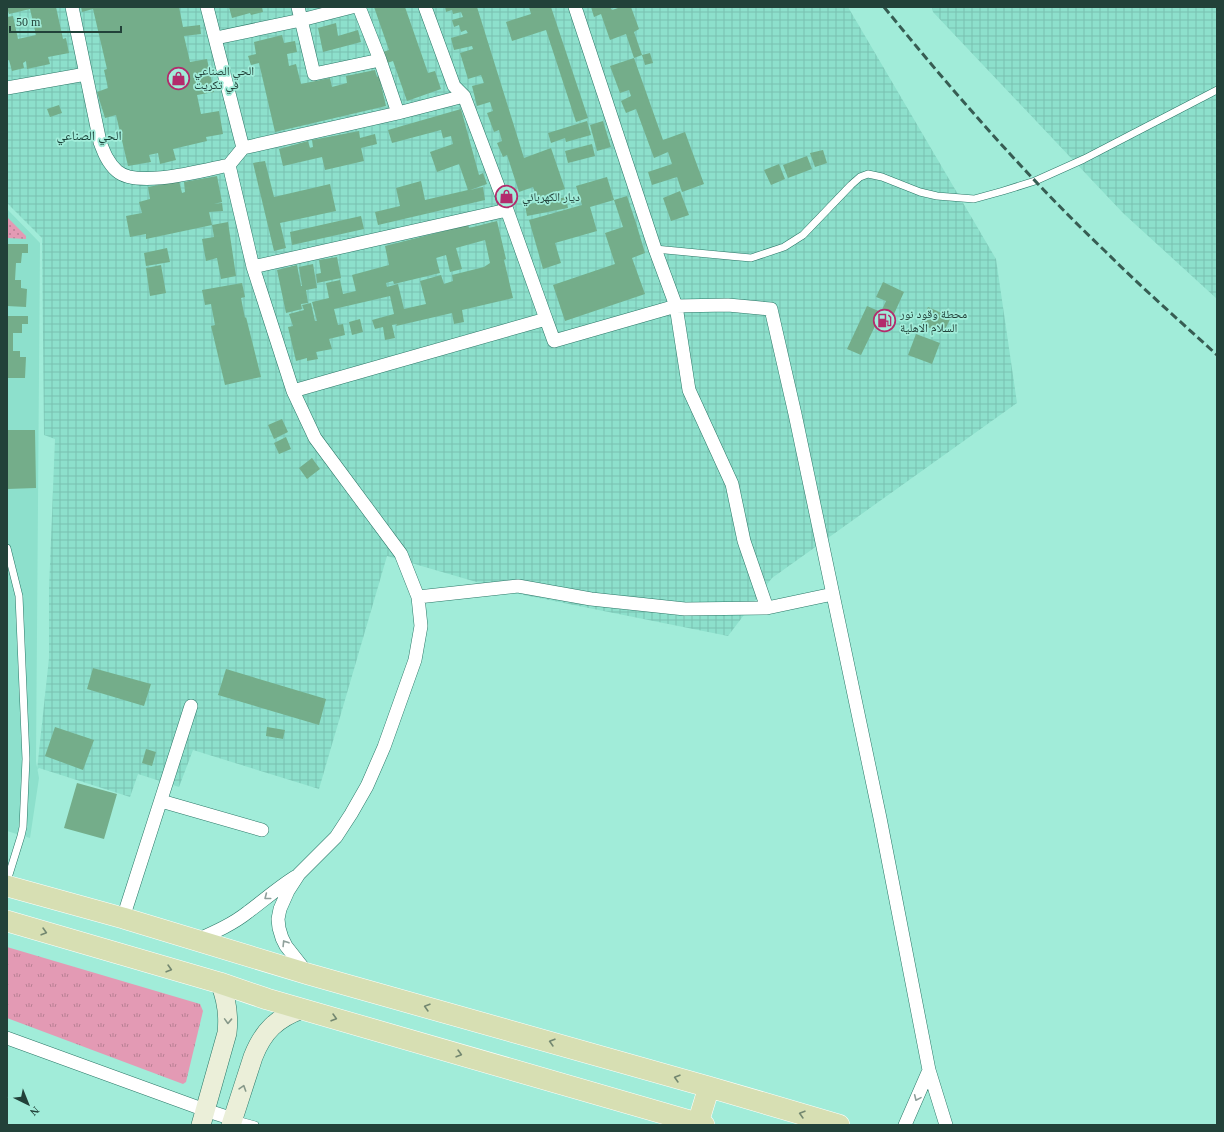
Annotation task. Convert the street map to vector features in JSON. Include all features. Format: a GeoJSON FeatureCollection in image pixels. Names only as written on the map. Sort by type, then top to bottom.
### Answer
{"type":"FeatureCollection","features":[{"type":"Feature","properties":{"kind":"main road"},"geometry":{"type":"LineString","coordinates":[[7,886],[123,918],[308,974],[839,1125]]}},
{"type":"Feature","properties":{"kind":"main road"},"geometry":{"type":"LineString","coordinates":[[7,921],[220,983],[302,1010],[701,1124],[708,1087]]}},
{"type":"Feature","properties":{"kind":"street"},"geometry":{"type":"LineString","coordinates":[[72,7],[100,142],[106,157],[117,172],[133,179],[180,175],[229,165],[243,148],[398,113],[464,96]]}},
{"type":"Feature","properties":{"kind":"street"},"geometry":{"type":"LineString","coordinates":[[207,7],[243,148]]}},
{"type":"Feature","properties":{"kind":"street"},"geometry":{"type":"LineString","coordinates":[[298,7],[314,74],[380,60]]}},
{"type":"Feature","properties":{"kind":"street"},"geometry":{"type":"LineString","coordinates":[[216,38],[301,20],[352,7]]}},
{"type":"Feature","properties":{"kind":"street"},"geometry":{"type":"LineString","coordinates":[[359,7],[380,60],[398,113]]}},
{"type":"Feature","properties":{"kind":"street"},"geometry":{"type":"LineString","coordinates":[[425,7],[454,86],[464,96],[554,341],[676,306],[728,305],[771,309],[795,414],[880,818],[929,1070],[946,1125]]}},
{"type":"Feature","properties":{"kind":"street"},"geometry":{"type":"LineString","coordinates":[[575,7],[655,249],[676,306],[689,390],[732,484],[744,541],[767,608]]}},
{"type":"Feature","properties":{"kind":"street"},"geometry":{"type":"LineString","coordinates":[[7,88],[86,74]]}},
{"type":"Feature","properties":{"kind":"street"},"geometry":{"type":"LineString","coordinates":[[229,165],[253,267],[293,391],[315,438],[401,554],[418,597],[421,626],[415,660],[384,747],[369,780],[351,814],[336,837],[299,874],[288,891],[280,909],[278,928],[282,938],[286,946],[308,974]]}},
{"type":"Feature","properties":{"kind":"street"},"geometry":{"type":"LineString","coordinates":[[253,267],[507,210]]}},
{"type":"Feature","properties":{"kind":"street"},"geometry":{"type":"LineString","coordinates":[[293,391],[546,319]]}},
{"type":"Feature","properties":{"kind":"street"},"geometry":{"type":"LineString","coordinates":[[418,597],[518,586],[591,599],[685,609],[767,608],[833,594]]}},
{"type":"Feature","properties":{"kind":"street"},"geometry":{"type":"LineString","coordinates":[[123,918],[191,706]]}},
{"type":"Feature","properties":{"kind":"street"},"geometry":{"type":"LineString","coordinates":[[161,801],[262,830]]}},
{"type":"Feature","properties":{"kind":"street"},"geometry":{"type":"LineString","coordinates":[[197,940],[232,923],[286,882],[299,874]]}},
{"type":"Feature","properties":{"kind":"street"},"geometry":{"type":"LineString","coordinates":[[204,1118],[227,1033],[228,1008],[220,983]]}},
{"type":"Feature","properties":{"kind":"street"},"geometry":{"type":"LineString","coordinates":[[7,1038],[204,1118],[232,1122],[253,1057],[262,1038],[276,1022],[302,1010]]}},
{"type":"Feature","properties":{"kind":"street"},"geometry":{"type":"LineString","coordinates":[[905,1125],[929,1070]]}},
{"type":"Feature","properties":{"kind":"lane"},"geometry":{"type":"LineString","coordinates":[[655,249],[751,258],[784,247],[803,235],[851,185],[860,177],[868,174],[882,177],[920,192],[937,196],[974,198],[1003,191],[1035,181],[1084,159],[1217,90]]}},
{"type":"Feature","properties":{"kind":"lane"},"geometry":{"type":"LineString","coordinates":[[7,548],[19,596],[26,759],[23,826],[7,882]]}},
{"type":"Feature","properties":{"kind":"lane"},"geometry":{"type":"LineString","coordinates":[[232,1122],[255,1125]]}},
{"type":"Feature","properties":{"kind":"shaded area"},"geometry":{"type":"Polygon","coordinates":[[[7,7],[848,7],[996,259],[1017,403],[772,578],[728,636],[514,593],[387,556],[319,789],[193,750],[179,787],[138,774],[130,797],[39,768],[37,770],[49,658],[49,589],[55,439],[44,435],[42,238],[7,203],[7,7]]]}},
{"type":"Feature","properties":{"kind":"shaded area"},"geometry":{"type":"Polygon","coordinates":[[[932,7],[1217,7],[1217,299],[1123,213],[933,12],[932,7]]]}},
{"type":"Feature","properties":{"kind":"shaded area"},"geometry":{"type":"Polygon","coordinates":[[[7,209],[40,243],[36,762],[39,778],[30,838],[7,831],[7,209]]]}},
{"type":"Feature","properties":{"kind":"green space"},"geometry":{"type":"Polygon","coordinates":[[[7,217],[26,236],[26,239],[7,238],[7,217]]]}},
{"type":"Feature","properties":{"kind":"green space"},"geometry":{"type":"Polygon","coordinates":[[[7,947],[200,1004],[203,1011],[186,1082],[183,1084],[7,1018],[7,947]]]}},
{"type":"Feature","properties":{"kind":"building"},"geometry":{"type":"Polygon","coordinates":[[[7,7],[56,7],[63,39],[66,38],[69,53],[48,57],[50,64],[27,69],[26,61],[23,63],[24,68],[12,71],[9,60],[7,60],[7,17],[13,16],[18,39],[36,35],[30,9],[9,14],[7,7]]]}},
{"type":"Feature","properties":{"kind":"building"},"geometry":{"type":"Polygon","coordinates":[[[81,7],[179,7],[183,27],[200,25],[201,34],[184,36],[190,62],[207,59],[214,92],[197,95],[201,114],[219,111],[223,134],[206,137],[207,141],[173,149],[176,160],[160,164],[158,153],[149,155],[151,162],[128,166],[116,115],[105,118],[97,92],[108,88],[104,70],[107,69],[93,9],[82,12],[81,7]]]}},
{"type":"Feature","properties":{"kind":"building"},"geometry":{"type":"Polygon","coordinates":[[[229,7],[262,7],[263,12],[251,15],[250,13],[232,18],[229,7]]]}},
{"type":"Feature","properties":{"kind":"building"},"geometry":{"type":"Polygon","coordinates":[[[374,7],[405,7],[428,73],[435,71],[441,89],[407,101],[393,61],[387,63],[383,52],[389,50],[374,7]]]}},
{"type":"Feature","properties":{"kind":"building"},"geometry":{"type":"Polygon","coordinates":[[[445,7],[477,7],[524,158],[551,148],[565,189],[537,198],[533,187],[519,192],[507,155],[503,157],[497,143],[502,141],[499,130],[494,132],[487,113],[493,111],[490,102],[477,106],[472,86],[484,83],[481,75],[468,79],[460,53],[473,49],[472,46],[454,50],[451,38],[468,33],[466,30],[461,32],[459,25],[454,27],[452,20],[463,17],[461,12],[453,14],[452,10],[446,12],[445,7]]]}},
{"type":"Feature","properties":{"kind":"building"},"geometry":{"type":"Polygon","coordinates":[[[529,7],[551,7],[588,118],[576,122],[546,30],[512,41],[506,22],[531,14],[529,7]]]}},
{"type":"Feature","properties":{"kind":"building"},"geometry":{"type":"Polygon","coordinates":[[[591,7],[610,7],[612,10],[621,7],[631,7],[639,29],[634,32],[642,55],[634,58],[626,34],[610,40],[601,14],[594,17],[591,7]]]}},
{"type":"Feature","properties":{"kind":"building"},"geometry":{"type":"Polygon","coordinates":[[[336,23],[338,36],[358,30],[361,42],[323,52],[318,28],[336,23]]]}},
{"type":"Feature","properties":{"kind":"building"},"geometry":{"type":"Polygon","coordinates":[[[282,35],[284,43],[295,41],[297,52],[287,54],[289,66],[296,64],[301,84],[330,78],[332,87],[347,83],[346,76],[375,70],[377,77],[379,76],[386,106],[275,132],[259,63],[251,65],[248,56],[256,54],[254,42],[282,35]]]}},
{"type":"Feature","properties":{"kind":"building"},"geometry":{"type":"Polygon","coordinates":[[[650,53],[653,63],[645,65],[642,55],[650,53]]]}},
{"type":"Feature","properties":{"kind":"building"},"geometry":{"type":"Polygon","coordinates":[[[634,58],[663,140],[685,132],[704,184],[682,192],[677,177],[652,185],[648,172],[672,164],[668,152],[654,158],[636,109],[626,113],[621,101],[631,96],[629,90],[620,93],[610,66],[634,58]]]}},
{"type":"Feature","properties":{"kind":"building"},"geometry":{"type":"Polygon","coordinates":[[[59,105],[62,113],[50,117],[47,109],[59,105]]]}},
{"type":"Feature","properties":{"kind":"building"},"geometry":{"type":"Polygon","coordinates":[[[461,109],[479,175],[483,173],[487,184],[470,190],[483,187],[485,200],[378,225],[375,212],[400,206],[396,188],[421,181],[425,200],[468,190],[459,164],[437,172],[430,152],[453,144],[451,136],[443,138],[441,130],[392,143],[388,130],[461,109]]]}},
{"type":"Feature","properties":{"kind":"building"},"geometry":{"type":"Polygon","coordinates":[[[587,121],[591,135],[566,142],[565,138],[551,143],[548,133],[587,121]]]}},
{"type":"Feature","properties":{"kind":"building"},"geometry":{"type":"Polygon","coordinates":[[[603,121],[611,147],[597,151],[590,125],[603,121]]]}},
{"type":"Feature","properties":{"kind":"building"},"geometry":{"type":"Polygon","coordinates":[[[359,131],[360,138],[375,134],[377,144],[361,148],[364,161],[325,170],[322,157],[283,166],[279,149],[308,141],[310,148],[313,147],[312,140],[359,131]]]}},
{"type":"Feature","properties":{"kind":"building"},"geometry":{"type":"Polygon","coordinates":[[[592,144],[595,156],[568,163],[565,151],[592,144]]]}},
{"type":"Feature","properties":{"kind":"building"},"geometry":{"type":"Polygon","coordinates":[[[823,150],[827,163],[815,167],[810,153],[823,150]]]}},
{"type":"Feature","properties":{"kind":"building"},"geometry":{"type":"Polygon","coordinates":[[[807,156],[812,169],[788,178],[783,165],[807,156]]]}},
{"type":"Feature","properties":{"kind":"building"},"geometry":{"type":"Polygon","coordinates":[[[265,161],[274,197],[330,184],[336,211],[280,223],[286,248],[274,251],[253,163],[265,161]]]}},
{"type":"Feature","properties":{"kind":"building"},"geometry":{"type":"Polygon","coordinates":[[[779,164],[785,179],[771,185],[764,170],[779,164]]]}},
{"type":"Feature","properties":{"kind":"building"},"geometry":{"type":"Polygon","coordinates":[[[217,176],[222,202],[214,204],[222,203],[223,211],[209,212],[212,225],[146,239],[146,234],[130,237],[126,216],[142,213],[139,202],[150,199],[148,187],[179,181],[182,193],[185,192],[184,182],[217,176]]]}},
{"type":"Feature","properties":{"kind":"building"},"geometry":{"type":"Polygon","coordinates":[[[607,177],[614,200],[590,207],[597,231],[555,243],[561,263],[543,269],[529,220],[582,205],[576,186],[607,177]]]}},
{"type":"Feature","properties":{"kind":"building"},"geometry":{"type":"Polygon","coordinates":[[[680,191],[689,215],[671,221],[663,198],[680,191]]]}},
{"type":"Feature","properties":{"kind":"building"},"geometry":{"type":"Polygon","coordinates":[[[627,196],[636,223],[645,253],[632,258],[645,294],[565,321],[553,285],[615,264],[605,233],[623,227],[614,200],[627,196]]]}},
{"type":"Feature","properties":{"kind":"building"},"geometry":{"type":"Polygon","coordinates":[[[566,197],[568,208],[527,216],[525,205],[566,197]]]}},
{"type":"Feature","properties":{"kind":"building"},"geometry":{"type":"Polygon","coordinates":[[[361,216],[364,229],[292,245],[290,232],[361,216]]]}},
{"type":"Feature","properties":{"kind":"building"},"geometry":{"type":"Polygon","coordinates":[[[497,221],[513,298],[462,310],[464,322],[454,324],[452,313],[396,326],[397,324],[392,325],[395,338],[385,340],[383,327],[375,329],[372,320],[394,314],[390,296],[334,309],[338,325],[343,324],[345,335],[329,339],[332,349],[316,352],[318,359],[307,361],[307,358],[296,361],[288,327],[293,326],[289,314],[304,310],[302,305],[311,303],[315,321],[317,321],[312,302],[329,298],[326,283],[340,280],[343,294],[356,291],[352,275],[389,265],[385,246],[468,225],[469,228],[497,221]],[[485,240],[456,248],[462,269],[450,272],[446,255],[436,258],[440,273],[394,284],[393,281],[386,283],[387,287],[398,284],[404,309],[426,304],[420,281],[441,275],[444,284],[453,281],[452,275],[484,267],[490,263],[485,240]]]}},
{"type":"Feature","properties":{"kind":"building"},"geometry":{"type":"Polygon","coordinates":[[[228,222],[236,276],[221,279],[217,258],[206,261],[202,239],[214,237],[212,225],[228,222]]]}},
{"type":"Feature","properties":{"kind":"building"},"geometry":{"type":"Polygon","coordinates":[[[7,244],[28,244],[28,253],[22,253],[21,263],[16,263],[15,280],[21,280],[21,288],[27,289],[26,307],[7,306],[7,244]]]}},
{"type":"Feature","properties":{"kind":"building"},"geometry":{"type":"Polygon","coordinates":[[[167,248],[170,262],[146,266],[144,253],[167,248]]]}},
{"type":"Feature","properties":{"kind":"building"},"geometry":{"type":"Polygon","coordinates":[[[337,257],[341,278],[317,283],[316,274],[321,273],[319,260],[337,257]]]}},
{"type":"Feature","properties":{"kind":"building"},"geometry":{"type":"Polygon","coordinates":[[[313,264],[317,288],[306,290],[308,303],[301,304],[302,309],[286,313],[277,270],[297,265],[302,286],[299,267],[313,264]]]}},
{"type":"Feature","properties":{"kind":"building"},"geometry":{"type":"Polygon","coordinates":[[[161,265],[166,293],[150,296],[146,268],[161,265]]]}},
{"type":"Feature","properties":{"kind":"building"},"geometry":{"type":"Polygon","coordinates":[[[883,282],[904,292],[889,325],[878,320],[861,355],[847,349],[867,306],[881,312],[886,301],[876,297],[883,282]]]}},
{"type":"Feature","properties":{"kind":"building"},"geometry":{"type":"Polygon","coordinates":[[[242,283],[245,297],[241,298],[245,318],[246,317],[261,377],[225,385],[211,326],[215,325],[211,304],[205,305],[202,290],[242,283]]]}},
{"type":"Feature","properties":{"kind":"building"},"geometry":{"type":"Polygon","coordinates":[[[928,307],[951,317],[943,334],[921,324],[928,307]]]}},
{"type":"Feature","properties":{"kind":"building"},"geometry":{"type":"Polygon","coordinates":[[[7,316],[28,316],[28,324],[22,324],[22,333],[13,333],[13,351],[20,351],[20,357],[26,357],[25,378],[7,378],[7,316]]]}},
{"type":"Feature","properties":{"kind":"building"},"geometry":{"type":"Polygon","coordinates":[[[360,319],[363,332],[352,335],[349,322],[360,319]]]}},
{"type":"Feature","properties":{"kind":"building"},"geometry":{"type":"Polygon","coordinates":[[[916,334],[940,343],[932,364],[908,355],[916,334]]]}},
{"type":"Feature","properties":{"kind":"building"},"geometry":{"type":"Polygon","coordinates":[[[282,419],[288,432],[274,439],[268,425],[282,419]]]}},
{"type":"Feature","properties":{"kind":"building"},"geometry":{"type":"Polygon","coordinates":[[[7,430],[35,430],[36,488],[7,489],[7,430]]]}},
{"type":"Feature","properties":{"kind":"building"},"geometry":{"type":"Polygon","coordinates":[[[286,437],[291,449],[279,454],[274,443],[286,437]]]}},
{"type":"Feature","properties":{"kind":"building"},"geometry":{"type":"Polygon","coordinates":[[[312,458],[320,469],[307,479],[299,468],[312,458]]]}},
{"type":"Feature","properties":{"kind":"building"},"geometry":{"type":"Polygon","coordinates":[[[93,668],[151,684],[144,706],[87,689],[93,668]]]}},
{"type":"Feature","properties":{"kind":"building"},"geometry":{"type":"Polygon","coordinates":[[[226,669],[326,699],[319,725],[218,695],[226,669]]]}},
{"type":"Feature","properties":{"kind":"building"},"geometry":{"type":"Polygon","coordinates":[[[55,727],[94,740],[83,770],[45,756],[55,727]]]}},
{"type":"Feature","properties":{"kind":"building"},"geometry":{"type":"Polygon","coordinates":[[[267,727],[285,730],[283,739],[266,736],[267,727]]]}},
{"type":"Feature","properties":{"kind":"building"},"geometry":{"type":"Polygon","coordinates":[[[146,749],[156,752],[152,766],[142,763],[146,749]]]}},
{"type":"Feature","properties":{"kind":"building"},"geometry":{"type":"Polygon","coordinates":[[[77,783],[117,794],[104,839],[64,828],[77,783]]]}},
{"type":"Feature","properties":{"kind":"railway"},"geometry":{"type":"LineString","coordinates":[[884,7],[991,133],[1047,194],[1133,278],[1217,355]]}},
{"type":"Feature","properties":{"kind":"place","name":"الحي الصناعي في تكريت"},"geometry":{"type":"Point","coordinates":[179,78]}},
{"type":"Feature","properties":{"kind":"place","name":"ديار الكهربائي"},"geometry":{"type":"Point","coordinates":[506,197]}},
{"type":"Feature","properties":{"kind":"place","name":"محطة وقود نور السلام الاهلية"},"geometry":{"type":"Point","coordinates":[885,321]}},
{"type":"Feature","properties":{"kind":"district","name":"الحي الصناعي"},"geometry":{"type":"Point","coordinates":[89,135]}}]}
